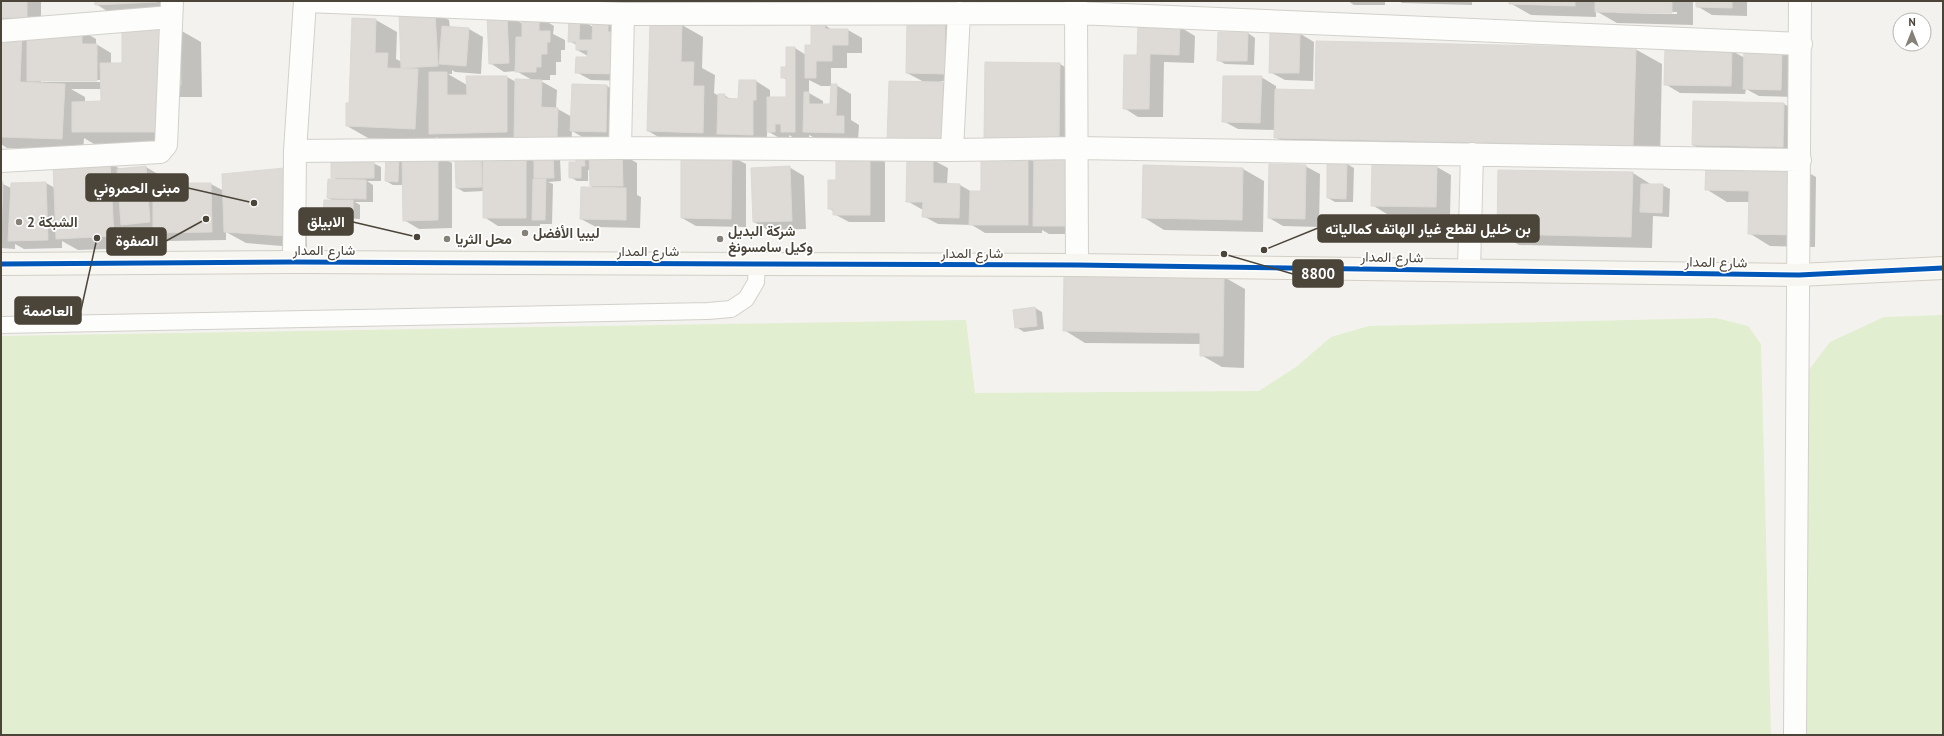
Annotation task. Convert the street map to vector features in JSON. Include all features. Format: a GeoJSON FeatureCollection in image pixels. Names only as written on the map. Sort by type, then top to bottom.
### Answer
{"type":"FeatureCollection","features":[{"type":"Feature","properties":{"kind":"street"},"geometry":{"type":"LineString","coordinates":[[294,262],[295,151],[306,1],[623,14],[708,7],[959,13],[1076,7],[1801,44]]}},
{"type":"Feature","properties":{"kind":"street"},"geometry":{"type":"LineString","coordinates":[[1795,735],[1801,44],[1800,1]]}},
{"type":"Feature","properties":{"kind":"street"},"geometry":{"type":"LineString","coordinates":[[1076,7],[1077,266]]}},
{"type":"Feature","properties":{"kind":"street"},"geometry":{"type":"LineString","coordinates":[[1,31],[172,9],[166,145],[164,149],[160,152],[1,161]]}},
{"type":"Feature","properties":{"kind":"street"},"geometry":{"type":"LineString","coordinates":[[952,150],[959,13]]}},
{"type":"Feature","properties":{"kind":"street"},"geometry":{"type":"LineString","coordinates":[[620,148],[623,14]]}},
{"type":"Feature","properties":{"kind":"street"},"geometry":{"type":"LineString","coordinates":[[295,151],[620,148],[952,150],[1076,148],[1800,160]]}},
{"type":"Feature","properties":{"kind":"street"},"geometry":{"type":"LineString","coordinates":[[1469,270],[1472,154]]}},
{"type":"Feature","properties":{"kind":"street","name":"شارع المدار"},"geometry":{"type":"LineString","coordinates":[[1,264],[294,262],[757,264],[1469,270],[1799,275],[1943,268]]}},
{"type":"Feature","properties":{"kind":"lane"},"geometry":{"type":"LineString","coordinates":[[1,325],[731,309],[746,299],[756,282],[757,264]]}},
{"type":"Feature","properties":{"kind":"green space"},"geometry":{"type":"Polygon","coordinates":[[[1943,315],[1943,735],[1803,735],[1796,387],[1830,342],[1884,317],[1943,315]]]}},
{"type":"Feature","properties":{"kind":"green space"},"geometry":{"type":"Polygon","coordinates":[[[1716,318],[1748,326],[1761,344],[1771,735],[1,735],[1,336],[966,320],[975,393],[1259,391],[1296,367],[1331,337],[1369,326],[1716,318]]]}},
{"type":"Feature","properties":{"kind":"building"},"geometry":{"type":"Polygon","coordinates":[[[1,1],[27,1],[27,17],[1,18],[1,1]]]}},
{"type":"Feature","properties":{"kind":"building"},"geometry":{"type":"Polygon","coordinates":[[[95,1],[157,1],[157,2],[95,5],[95,1]]]}},
{"type":"Feature","properties":{"kind":"building"},"geometry":{"type":"Polygon","coordinates":[[[1509,1],[1575,1],[1575,6],[1509,4],[1509,1]]]}},
{"type":"Feature","properties":{"kind":"building"},"geometry":{"type":"Polygon","coordinates":[[[1595,1],[1672,1],[1672,13],[1595,12],[1595,1]]]}},
{"type":"Feature","properties":{"kind":"building"},"geometry":{"type":"Polygon","coordinates":[[[1696,1],[1732,1],[1732,8],[1696,7],[1696,1]]]}},
{"type":"Feature","properties":{"kind":"building"},"geometry":{"type":"Polygon","coordinates":[[[435,11],[438,66],[401,68],[399,12],[435,11]]]}},
{"type":"Feature","properties":{"kind":"building"},"geometry":{"type":"Polygon","coordinates":[[[593,13],[608,14],[608,32],[613,32],[612,74],[575,73],[576,57],[587,57],[588,50],[576,50],[576,42],[568,42],[569,18],[580,18],[579,40],[592,40],[593,13]]]}},
{"type":"Feature","properties":{"kind":"building"},"geometry":{"type":"Polygon","coordinates":[[[487,14],[507,14],[509,63],[489,64],[487,14]]]}},
{"type":"Feature","properties":{"kind":"building"},"geometry":{"type":"Polygon","coordinates":[[[522,16],[539,16],[539,31],[550,31],[550,42],[547,42],[547,54],[541,54],[541,67],[536,67],[536,72],[515,72],[516,37],[522,37],[522,16]]]}},
{"type":"Feature","properties":{"kind":"building"},"geometry":{"type":"Polygon","coordinates":[[[352,18],[376,19],[375,53],[388,53],[387,68],[418,69],[415,129],[346,126],[346,103],[349,103],[352,18]]]}},
{"type":"Feature","properties":{"kind":"building"},"geometry":{"type":"Polygon","coordinates":[[[907,21],[945,22],[945,74],[906,73],[907,21]]]}},
{"type":"Feature","properties":{"kind":"building"},"geometry":{"type":"Polygon","coordinates":[[[650,23],[682,24],[681,62],[694,62],[693,86],[704,86],[703,133],[647,131],[650,23]]]}},
{"type":"Feature","properties":{"kind":"building"},"geometry":{"type":"Polygon","coordinates":[[[811,24],[825,24],[825,29],[848,29],[848,45],[832,45],[832,61],[816,61],[816,78],[805,78],[805,45],[811,45],[811,24]]]}},
{"type":"Feature","properties":{"kind":"building"},"geometry":{"type":"Polygon","coordinates":[[[1138,25],[1180,26],[1179,55],[1150,54],[1149,109],[1123,109],[1124,55],[1137,55],[1138,25]]]}},
{"type":"Feature","properties":{"kind":"building"},"geometry":{"type":"Polygon","coordinates":[[[442,26],[469,28],[466,66],[439,64],[442,26]]]}},
{"type":"Feature","properties":{"kind":"building"},"geometry":{"type":"Polygon","coordinates":[[[122,29],[180,29],[181,85],[157,86],[157,132],[72,132],[72,102],[101,101],[100,63],[122,63],[122,29]]]}},
{"type":"Feature","properties":{"kind":"building"},"geometry":{"type":"Polygon","coordinates":[[[27,30],[82,30],[82,44],[97,44],[97,81],[27,81],[27,30]]]}},
{"type":"Feature","properties":{"kind":"building"},"geometry":{"type":"Polygon","coordinates":[[[1,32],[22,33],[20,82],[65,84],[62,139],[1,137],[1,32]]]}},
{"type":"Feature","properties":{"kind":"building"},"geometry":{"type":"Polygon","coordinates":[[[1218,32],[1248,32],[1247,61],[1217,61],[1218,32]]]}},
{"type":"Feature","properties":{"kind":"building"},"geometry":{"type":"Polygon","coordinates":[[[1270,32],[1300,32],[1299,73],[1269,73],[1270,32]]]}},
{"type":"Feature","properties":{"kind":"building"},"geometry":{"type":"Polygon","coordinates":[[[1316,41],[1636,48],[1633,146],[1274,138],[1275,89],[1315,90],[1316,41]]]}},
{"type":"Feature","properties":{"kind":"building"},"geometry":{"type":"Polygon","coordinates":[[[786,47],[795,47],[795,132],[781,132],[781,124],[775,124],[775,132],[767,132],[767,97],[786,97],[786,78],[781,78],[781,67],[786,67],[786,47]]]}},
{"type":"Feature","properties":{"kind":"building"},"geometry":{"type":"Polygon","coordinates":[[[1665,48],[1732,50],[1731,86],[1664,85],[1665,48]]]}},
{"type":"Feature","properties":{"kind":"building"},"geometry":{"type":"Polygon","coordinates":[[[1744,48],[1782,49],[1781,90],[1743,89],[1744,48]]]}},
{"type":"Feature","properties":{"kind":"building"},"geometry":{"type":"Polygon","coordinates":[[[985,62],[1060,63],[1059,140],[984,139],[985,62]]]}},
{"type":"Feature","properties":{"kind":"building"},"geometry":{"type":"Polygon","coordinates":[[[429,72],[447,72],[447,95],[467,95],[466,76],[507,76],[507,132],[429,134],[429,72]]]}},
{"type":"Feature","properties":{"kind":"building"},"geometry":{"type":"Polygon","coordinates":[[[1223,76],[1262,76],[1260,123],[1222,122],[1223,76]]]}},
{"type":"Feature","properties":{"kind":"building"},"geometry":{"type":"Polygon","coordinates":[[[515,79],[542,80],[541,107],[558,108],[557,139],[514,138],[515,79]]]}},
{"type":"Feature","properties":{"kind":"building"},"geometry":{"type":"Polygon","coordinates":[[[739,80],[756,80],[756,100],[753,100],[753,135],[717,134],[718,94],[725,94],[725,98],[738,99],[739,80]]]}},
{"type":"Feature","properties":{"kind":"building"},"geometry":{"type":"Polygon","coordinates":[[[889,81],[943,82],[942,141],[887,140],[889,81]]]}},
{"type":"Feature","properties":{"kind":"building"},"geometry":{"type":"Polygon","coordinates":[[[572,84],[607,85],[606,132],[570,131],[572,84]]]}},
{"type":"Feature","properties":{"kind":"building"},"geometry":{"type":"Polygon","coordinates":[[[831,84],[837,84],[836,116],[844,116],[844,133],[803,132],[804,92],[809,92],[809,104],[830,104],[831,84]]]}},
{"type":"Feature","properties":{"kind":"building"},"geometry":{"type":"Polygon","coordinates":[[[1693,101],[1784,103],[1783,147],[1692,145],[1693,101]]]}},
{"type":"Feature","properties":{"kind":"building"},"geometry":{"type":"Polygon","coordinates":[[[576,151],[584,151],[585,166],[581,166],[581,178],[569,178],[569,162],[576,162],[576,151]]]}},
{"type":"Feature","properties":{"kind":"building"},"geometry":{"type":"Polygon","coordinates":[[[836,152],[870,152],[870,215],[833,215],[833,209],[828,209],[828,180],[836,180],[836,152]]]}},
{"type":"Feature","properties":{"kind":"building"},"geometry":{"type":"Polygon","coordinates":[[[534,153],[553,153],[554,178],[534,178],[534,153]]]}},
{"type":"Feature","properties":{"kind":"building"},"geometry":{"type":"Polygon","coordinates":[[[589,153],[622,153],[623,186],[590,186],[589,153]]]}},
{"type":"Feature","properties":{"kind":"building"},"geometry":{"type":"Polygon","coordinates":[[[438,154],[438,220],[403,221],[402,155],[438,154]]]}},
{"type":"Feature","properties":{"kind":"building"},"geometry":{"type":"Polygon","coordinates":[[[681,154],[732,155],[731,219],[681,218],[681,154]]]}},
{"type":"Feature","properties":{"kind":"building"},"geometry":{"type":"Polygon","coordinates":[[[386,155],[399,156],[398,182],[385,181],[386,155]]]}},
{"type":"Feature","properties":{"kind":"building"},"geometry":{"type":"Polygon","coordinates":[[[483,155],[526,155],[526,218],[483,218],[483,155]]]}},
{"type":"Feature","properties":{"kind":"building"},"geometry":{"type":"Polygon","coordinates":[[[981,156],[1028,157],[1028,225],[969,225],[970,191],[981,191],[981,156]]]}},
{"type":"Feature","properties":{"kind":"building"},"geometry":{"type":"Polygon","coordinates":[[[481,158],[482,187],[456,188],[455,159],[481,158]]]}},
{"type":"Feature","properties":{"kind":"building"},"geometry":{"type":"Polygon","coordinates":[[[907,158],[933,159],[933,183],[960,184],[959,218],[922,217],[923,202],[906,202],[907,158]]]}},
{"type":"Feature","properties":{"kind":"building"},"geometry":{"type":"Polygon","coordinates":[[[1034,158],[1072,158],[1071,226],[1033,226],[1034,158]]]}},
{"type":"Feature","properties":{"kind":"building"},"geometry":{"type":"Polygon","coordinates":[[[110,162],[114,236],[56,239],[53,165],[110,162]]]}},
{"type":"Feature","properties":{"kind":"building"},"geometry":{"type":"Polygon","coordinates":[[[331,162],[374,162],[374,178],[331,178],[331,162]]]}},
{"type":"Feature","properties":{"kind":"building"},"geometry":{"type":"Polygon","coordinates":[[[1706,162],[1796,164],[1794,235],[1748,234],[1749,191],[1705,190],[1706,162]]]}},
{"type":"Feature","properties":{"kind":"building"},"geometry":{"type":"Polygon","coordinates":[[[1327,163],[1347,163],[1346,199],[1327,198],[1327,163]]]}},
{"type":"Feature","properties":{"kind":"building"},"geometry":{"type":"Polygon","coordinates":[[[1269,164],[1306,165],[1305,219],[1268,218],[1269,164]]]}},
{"type":"Feature","properties":{"kind":"building"},"geometry":{"type":"Polygon","coordinates":[[[1372,164],[1437,166],[1436,207],[1371,206],[1372,164]]]}},
{"type":"Feature","properties":{"kind":"building"},"geometry":{"type":"Polygon","coordinates":[[[1143,165],[1243,168],[1242,220],[1142,218],[1143,165]]]}},
{"type":"Feature","properties":{"kind":"building"},"geometry":{"type":"Polygon","coordinates":[[[146,166],[150,222],[121,225],[117,169],[146,166]]]}},
{"type":"Feature","properties":{"kind":"building"},"geometry":{"type":"Polygon","coordinates":[[[790,166],[792,221],[753,222],[751,168],[790,166]]]}},
{"type":"Feature","properties":{"kind":"building"},"geometry":{"type":"Polygon","coordinates":[[[284,168],[286,236],[224,232],[222,174],[284,168]]]}},
{"type":"Feature","properties":{"kind":"building"},"geometry":{"type":"Polygon","coordinates":[[[1498,170],[1633,172],[1631,237],[1497,234],[1498,170]]]}},
{"type":"Feature","properties":{"kind":"building"},"geometry":{"type":"Polygon","coordinates":[[[328,179],[366,180],[366,199],[327,198],[328,179]]]}},
{"type":"Feature","properties":{"kind":"building"},"geometry":{"type":"Polygon","coordinates":[[[533,179],[546,179],[545,220],[532,220],[533,179]]]}},
{"type":"Feature","properties":{"kind":"building"},"geometry":{"type":"Polygon","coordinates":[[[1,182],[3,182],[1,236],[1,182]]]}},
{"type":"Feature","properties":{"kind":"building"},"geometry":{"type":"Polygon","coordinates":[[[46,182],[48,240],[8,241],[11,183],[46,182]]]}},
{"type":"Feature","properties":{"kind":"building"},"geometry":{"type":"Polygon","coordinates":[[[175,183],[211,183],[212,232],[153,233],[153,187],[175,186],[175,183]]]}},
{"type":"Feature","properties":{"kind":"building"},"geometry":{"type":"Polygon","coordinates":[[[1641,184],[1663,184],[1662,213],[1640,212],[1641,184]]]}},
{"type":"Feature","properties":{"kind":"building"},"geometry":{"type":"Polygon","coordinates":[[[581,187],[626,188],[626,220],[580,219],[581,187]]]}},
{"type":"Feature","properties":{"kind":"building"},"geometry":{"type":"Polygon","coordinates":[[[324,200],[353,200],[353,215],[323,215],[324,200]]]}},
{"type":"Feature","properties":{"kind":"building"},"geometry":{"type":"Polygon","coordinates":[[[1064,274],[1224,276],[1223,356],[1200,356],[1200,333],[1063,331],[1064,274]]]}},
{"type":"Feature","properties":{"kind":"building"},"geometry":{"type":"Polygon","coordinates":[[[1035,307],[1037,326],[1015,328],[1013,310],[1035,307]]]}},
{"type":"Feature","properties":{"kind":"cycle path"},"geometry":{"type":"LineString","coordinates":[[1,264],[294,262],[1077,265],[1799,275],[1943,268]]}},
{"type":"Feature","properties":{"kind":"place","name":"مبنى الحمروني"},"geometry":{"type":"Point","coordinates":[254,203]}},
{"type":"Feature","properties":{"kind":"place","name":"الصفوة"},"geometry":{"type":"Point","coordinates":[206,219]}},
{"type":"Feature","properties":{"kind":"place","name":"الشبكة 2"},"geometry":{"type":"Point","coordinates":[19,222]}},
{"type":"Feature","properties":{"kind":"place","name":"ليبيا الأفضل"},"geometry":{"type":"Point","coordinates":[525,233]}},
{"type":"Feature","properties":{"kind":"place","name":"الابيلق"},"geometry":{"type":"Point","coordinates":[417,237]}},
{"type":"Feature","properties":{"kind":"place","name":"العاصمة"},"geometry":{"type":"Point","coordinates":[97,238]}},
{"type":"Feature","properties":{"kind":"place","name":"محل الثريا"},"geometry":{"type":"Point","coordinates":[447,239]}},
{"type":"Feature","properties":{"kind":"place","name":"شركة البديل وكيل سامسونغ"},"geometry":{"type":"Point","coordinates":[720,239]}},
{"type":"Feature","properties":{"kind":"place","name":"بن خليل لقطع غيار الهاتف كمالياته"},"geometry":{"type":"Point","coordinates":[1264,250]}},
{"type":"Feature","properties":{"kind":"place","name":"8800"},"geometry":{"type":"Point","coordinates":[1224,254]}}]}
